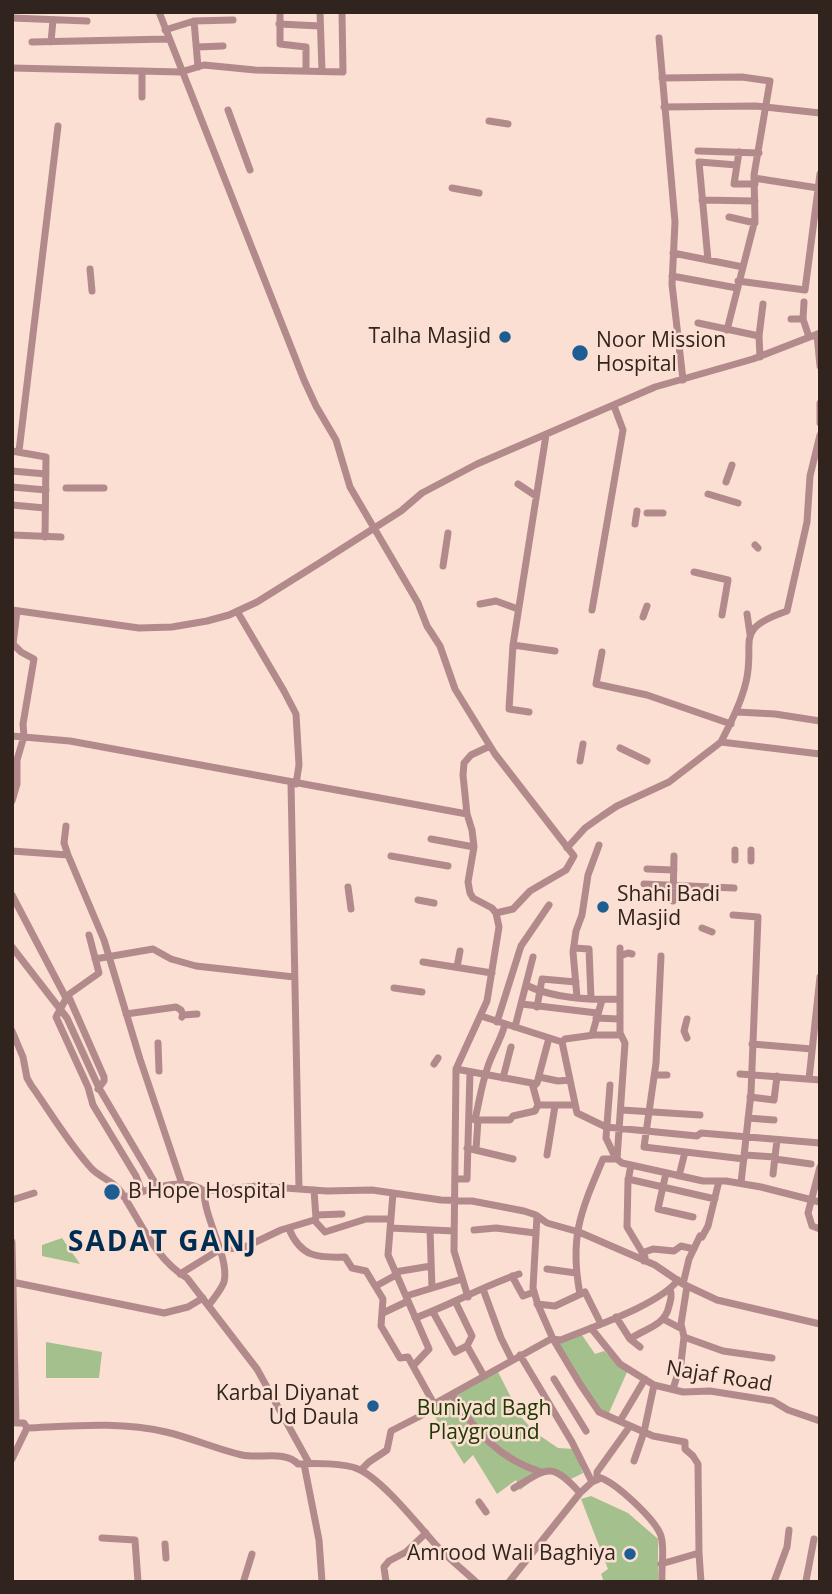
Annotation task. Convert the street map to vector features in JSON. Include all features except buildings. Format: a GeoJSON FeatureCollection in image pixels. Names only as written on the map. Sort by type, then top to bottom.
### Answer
{"type":"FeatureCollection","features":[{"type":"Feature","properties":{"kind":"street"},"geometry":{"type":"LineString","coordinates":[[159,12],[304,380],[336,440],[350,487],[401,572],[440,646],[455,689],[523,794],[574,856],[566,870],[530,891],[513,909],[496,913]]}},
{"type":"Feature","properties":{"kind":"street"},"geometry":{"type":"LineString","coordinates":[[280,12],[280,44],[306,47],[306,70]]}},
{"type":"Feature","properties":{"kind":"street"},"geometry":{"type":"LineString","coordinates":[[320,12],[322,71]]}},
{"type":"Feature","properties":{"kind":"street"},"geometry":{"type":"LineString","coordinates":[[12,68],[181,72],[198,67],[343,72],[342,12]]}},
{"type":"Feature","properties":{"kind":"street"},"geometry":{"type":"LineString","coordinates":[[12,18],[87,21]]}},
{"type":"Feature","properties":{"kind":"street"},"geometry":{"type":"LineString","coordinates":[[51,42],[53,20]]}},
{"type":"Feature","properties":{"kind":"street"},"geometry":{"type":"LineString","coordinates":[[165,30],[194,21],[233,20]]}},
{"type":"Feature","properties":{"kind":"street"},"geometry":{"type":"LineString","coordinates":[[194,21],[198,67]]}},
{"type":"Feature","properties":{"kind":"street"},"geometry":{"type":"LineString","coordinates":[[279,24],[320,26]]}},
{"type":"Feature","properties":{"kind":"street"},"geometry":{"type":"LineString","coordinates":[[659,38],[675,222],[672,276],[683,380]]}},
{"type":"Feature","properties":{"kind":"street"},"geometry":{"type":"LineString","coordinates":[[32,42],[169,39]]}},
{"type":"Feature","properties":{"kind":"street"},"geometry":{"type":"LineString","coordinates":[[197,47],[223,46]]}},
{"type":"Feature","properties":{"kind":"street"},"geometry":{"type":"LineString","coordinates":[[142,71],[142,97]]}},
{"type":"Feature","properties":{"kind":"street"},"geometry":{"type":"LineString","coordinates":[[662,78],[742,76],[770,81],[755,181],[755,223],[727,330]]}},
{"type":"Feature","properties":{"kind":"street"},"geometry":{"type":"LineString","coordinates":[[664,107],[766,107],[820,113]]}},
{"type":"Feature","properties":{"kind":"street"},"geometry":{"type":"LineString","coordinates":[[228,110],[250,170]]}},
{"type":"Feature","properties":{"kind":"street"},"geometry":{"type":"LineString","coordinates":[[489,121],[508,124]]}},
{"type":"Feature","properties":{"kind":"street"},"geometry":{"type":"LineString","coordinates":[[45,537],[46,457],[16,451],[58,125]]}},
{"type":"Feature","properties":{"kind":"street"},"geometry":{"type":"LineString","coordinates":[[698,151],[758,153]]}},
{"type":"Feature","properties":{"kind":"street"},"geometry":{"type":"LineString","coordinates":[[739,152],[734,184],[755,181],[818,188]]}},
{"type":"Feature","properties":{"kind":"street"},"geometry":{"type":"LineString","coordinates":[[708,260],[699,162],[737,165]]}},
{"type":"Feature","properties":{"kind":"street"},"geometry":{"type":"LineString","coordinates":[[672,276],[737,285],[805,289],[820,174]]}},
{"type":"Feature","properties":{"kind":"street"},"geometry":{"type":"LineString","coordinates":[[452,188],[479,192]]}},
{"type":"Feature","properties":{"kind":"street"},"geometry":{"type":"LineString","coordinates":[[702,200],[755,201]]}},
{"type":"Feature","properties":{"kind":"street"},"geometry":{"type":"LineString","coordinates":[[729,217],[755,223]]}},
{"type":"Feature","properties":{"kind":"street"},"geometry":{"type":"LineString","coordinates":[[673,253],[743,267]]}},
{"type":"Feature","properties":{"kind":"street"},"geometry":{"type":"LineString","coordinates":[[90,270],[92,290]]}},
{"type":"Feature","properties":{"kind":"street"},"geometry":{"type":"LineString","coordinates":[[804,302],[803,319],[815,335],[820,366]]}},
{"type":"Feature","properties":{"kind":"street"},"geometry":{"type":"LineString","coordinates":[[760,357],[759,336],[763,304]]}},
{"type":"Feature","properties":{"kind":"street"},"geometry":{"type":"LineString","coordinates":[[791,319],[803,319]]}},
{"type":"Feature","properties":{"kind":"street"},"geometry":{"type":"LineString","coordinates":[[698,323],[759,336]]}},
{"type":"Feature","properties":{"kind":"street"},"geometry":{"type":"LineString","coordinates":[[12,801],[17,784],[17,760],[24,736],[23,724],[34,659],[13,644],[14,610],[139,628],[203,622],[237,611],[257,602],[374,528],[443,480],[655,387],[760,357],[815,335]]}},
{"type":"Feature","properties":{"kind":"street"},"geometry":{"type":"LineString","coordinates":[[820,403],[820,423]]}},
{"type":"Feature","properties":{"kind":"street"},"geometry":{"type":"LineString","coordinates":[[592,610],[623,430],[614,405]]}},
{"type":"Feature","properties":{"kind":"street"},"geometry":{"type":"LineString","coordinates":[[529,712],[509,709],[513,645],[546,435]]}},
{"type":"Feature","properties":{"kind":"street"},"geometry":{"type":"LineString","coordinates":[[750,635],[765,619],[787,611],[807,522],[810,476],[820,435]]}},
{"type":"Feature","properties":{"kind":"street"},"geometry":{"type":"LineString","coordinates":[[726,482],[732,465]]}},
{"type":"Feature","properties":{"kind":"street"},"geometry":{"type":"LineString","coordinates":[[12,471],[46,474]]}},
{"type":"Feature","properties":{"kind":"street"},"geometry":{"type":"LineString","coordinates":[[518,484],[536,496]]}},
{"type":"Feature","properties":{"kind":"street"},"geometry":{"type":"LineString","coordinates":[[12,487],[46,490]]}},
{"type":"Feature","properties":{"kind":"street"},"geometry":{"type":"LineString","coordinates":[[66,488],[104,488]]}},
{"type":"Feature","properties":{"kind":"street"},"geometry":{"type":"LineString","coordinates":[[708,494],[738,503]]}},
{"type":"Feature","properties":{"kind":"street"},"geometry":{"type":"LineString","coordinates":[[12,505],[45,508]]}},
{"type":"Feature","properties":{"kind":"street"},"geometry":{"type":"LineString","coordinates":[[635,524],[637,511]]}},
{"type":"Feature","properties":{"kind":"street"},"geometry":{"type":"LineString","coordinates":[[646,513],[663,513]]}},
{"type":"Feature","properties":{"kind":"street"},"geometry":{"type":"LineString","coordinates":[[443,566],[448,533]]}},
{"type":"Feature","properties":{"kind":"street"},"geometry":{"type":"LineString","coordinates":[[12,535],[61,537]]}},
{"type":"Feature","properties":{"kind":"street"},"geometry":{"type":"LineString","coordinates":[[694,572],[728,580],[722,615]]}},
{"type":"Feature","properties":{"kind":"street"},"geometry":{"type":"LineString","coordinates":[[480,604],[496,601],[519,609]]}},
{"type":"Feature","properties":{"kind":"street"},"geometry":{"type":"LineString","coordinates":[[643,617],[647,606]]}},
{"type":"Feature","properties":{"kind":"street"},"geometry":{"type":"LineString","coordinates":[[237,611],[296,714],[299,765],[294,784],[299,1189]]}},
{"type":"Feature","properties":{"kind":"street"},"geometry":{"type":"LineString","coordinates":[[567,848],[585,828],[602,816],[669,782],[722,742],[737,712],[748,676],[747,647],[750,635],[747,614]]}},
{"type":"Feature","properties":{"kind":"street"},"geometry":{"type":"LineString","coordinates":[[513,645],[555,651]]}},
{"type":"Feature","properties":{"kind":"street"},"geometry":{"type":"LineString","coordinates":[[602,652],[596,684],[646,695],[731,724]]}},
{"type":"Feature","properties":{"kind":"street"},"geometry":{"type":"LineString","coordinates":[[737,712],[775,714],[820,721]]}},
{"type":"Feature","properties":{"kind":"street"},"geometry":{"type":"LineString","coordinates":[[477,752],[482,733]]}},
{"type":"Feature","properties":{"kind":"street"},"geometry":{"type":"LineString","coordinates":[[12,736],[70,741],[467,814]]}},
{"type":"Feature","properties":{"kind":"street"},"geometry":{"type":"LineString","coordinates":[[722,742],[820,754]]}},
{"type":"Feature","properties":{"kind":"street"},"geometry":{"type":"LineString","coordinates":[[580,761],[583,744]]}},
{"type":"Feature","properties":{"kind":"street"},"geometry":{"type":"LineString","coordinates":[[468,1297],[454,1251],[456,1069],[487,1001],[499,927],[492,908],[468,896],[474,847],[467,814],[464,763],[490,746]]}},
{"type":"Feature","properties":{"kind":"street"},"geometry":{"type":"LineString","coordinates":[[620,748],[647,761]]}},
{"type":"Feature","properties":{"kind":"street"},"geometry":{"type":"LineString","coordinates":[[66,826],[64,844],[109,955],[141,1063],[182,1184]]}},
{"type":"Feature","properties":{"kind":"street"},"geometry":{"type":"LineString","coordinates":[[431,839],[474,847]]}},
{"type":"Feature","properties":{"kind":"street"},"geometry":{"type":"LineString","coordinates":[[577,997],[574,948],[588,875],[599,845]]}},
{"type":"Feature","properties":{"kind":"street"},"geometry":{"type":"LineString","coordinates":[[735,850],[736,860]]}},
{"type":"Feature","properties":{"kind":"street"},"geometry":{"type":"LineString","coordinates":[[751,850],[751,861]]}},
{"type":"Feature","properties":{"kind":"street"},"geometry":{"type":"LineString","coordinates":[[12,851],[68,855]]}},
{"type":"Feature","properties":{"kind":"street"},"geometry":{"type":"LineString","coordinates":[[391,856],[447,866]]}},
{"type":"Feature","properties":{"kind":"street"},"geometry":{"type":"LineString","coordinates":[[673,901],[674,856]]}},
{"type":"Feature","properties":{"kind":"street"},"geometry":{"type":"LineString","coordinates":[[647,869],[674,870]]}},
{"type":"Feature","properties":{"kind":"street"},"geometry":{"type":"LineString","coordinates":[[644,884],[734,888]]}},
{"type":"Feature","properties":{"kind":"street"},"geometry":{"type":"LineString","coordinates":[[348,887],[351,909]]}},
{"type":"Feature","properties":{"kind":"street"},"geometry":{"type":"LineString","coordinates":[[12,895],[67,996],[104,1077],[99,1088],[90,1094]]}},
{"type":"Feature","properties":{"kind":"street"},"geometry":{"type":"LineString","coordinates":[[418,900],[433,903]]}},
{"type":"Feature","properties":{"kind":"street"},"geometry":{"type":"LineString","coordinates":[[496,1021],[521,946],[549,905]]}},
{"type":"Feature","properties":{"kind":"street"},"geometry":{"type":"LineString","coordinates":[[733,915],[758,916],[750,1097],[741,1184]]}},
{"type":"Feature","properties":{"kind":"street"},"geometry":{"type":"LineString","coordinates":[[702,928],[712,932]]}},
{"type":"Feature","properties":{"kind":"street"},"geometry":{"type":"LineString","coordinates":[[89,935],[99,973],[67,996],[56,1017],[93,1105],[136,1176],[142,1192]]}},
{"type":"Feature","properties":{"kind":"street"},"geometry":{"type":"LineString","coordinates":[[12,947],[67,1018],[99,1088],[158,1188]]}},
{"type":"Feature","properties":{"kind":"street"},"geometry":{"type":"LineString","coordinates":[[574,948],[589,949],[591,998]]}},
{"type":"Feature","properties":{"kind":"street"},"geometry":{"type":"LineString","coordinates":[[95,959],[153,949],[171,959],[195,966],[295,976]]}},
{"type":"Feature","properties":{"kind":"street"},"geometry":{"type":"LineString","coordinates":[[457,967],[460,951]]}},
{"type":"Feature","properties":{"kind":"street"},"geometry":{"type":"LineString","coordinates":[[617,1160],[625,1042],[621,1035],[619,1019],[620,952],[632,954]]}},
{"type":"Feature","properties":{"kind":"street"},"geometry":{"type":"LineString","coordinates":[[662,956],[655,1075],[645,1147],[685,1153],[775,1158],[811,1164]]}},
{"type":"Feature","properties":{"kind":"street"},"geometry":{"type":"LineString","coordinates":[[515,1027],[533,957]]}},
{"type":"Feature","properties":{"kind":"street"},"geometry":{"type":"LineString","coordinates":[[423,962],[492,973]]}},
{"type":"Feature","properties":{"kind":"street"},"geometry":{"type":"LineString","coordinates":[[37,979],[52,971]]}},
{"type":"Feature","properties":{"kind":"street"},"geometry":{"type":"LineString","coordinates":[[809,1079],[817,1036],[820,977]]}},
{"type":"Feature","properties":{"kind":"street"},"geometry":{"type":"LineString","coordinates":[[537,1007],[541,979],[576,982]]}},
{"type":"Feature","properties":{"kind":"street"},"geometry":{"type":"LineString","coordinates":[[526,985],[540,992],[602,1000],[619,999]]}},
{"type":"Feature","properties":{"kind":"street"},"geometry":{"type":"LineString","coordinates":[[394,988],[422,992]]}},
{"type":"Feature","properties":{"kind":"street"},"geometry":{"type":"LineString","coordinates":[[592,1035],[602,1000]]}},
{"type":"Feature","properties":{"kind":"street"},"geometry":{"type":"LineString","coordinates":[[522,1004],[619,1019]]}},
{"type":"Feature","properties":{"kind":"street"},"geometry":{"type":"LineString","coordinates":[[126,1014],[176,1007],[182,1017],[197,1014]]}},
{"type":"Feature","properties":{"kind":"street"},"geometry":{"type":"LineString","coordinates":[[481,1016],[562,1042]]}},
{"type":"Feature","properties":{"kind":"street"},"geometry":{"type":"LineString","coordinates":[[687,1019],[684,1031],[687,1038]]}},
{"type":"Feature","properties":{"kind":"street"},"geometry":{"type":"LineString","coordinates":[[476,1149],[478,1121],[475,1121],[486,1076],[494,1051],[500,1044],[505,1024]]}},
{"type":"Feature","properties":{"kind":"street"},"geometry":{"type":"LineString","coordinates":[[12,1031],[31,1085],[93,1169],[114,1185],[124,1197],[163,1257],[187,1278],[257,1369],[306,1463],[319,1540],[322,1582]]}},
{"type":"Feature","properties":{"kind":"street"},"geometry":{"type":"LineString","coordinates":[[562,1042],[565,1039],[592,1035],[621,1035]]}},
{"type":"Feature","properties":{"kind":"street"},"geometry":{"type":"LineString","coordinates":[[533,1087],[539,1077],[549,1038]]}},
{"type":"Feature","properties":{"kind":"street"},"geometry":{"type":"LineString","coordinates":[[562,1042],[577,1113],[606,1127],[697,1136],[701,1133],[820,1143]]}},
{"type":"Feature","properties":{"kind":"street"},"geometry":{"type":"LineString","coordinates":[[158,1043],[159,1070]]}},
{"type":"Feature","properties":{"kind":"street"},"geometry":{"type":"LineString","coordinates":[[500,1044],[514,1048],[503,1079]]}},
{"type":"Feature","properties":{"kind":"street"},"geometry":{"type":"LineString","coordinates":[[752,1044],[815,1054]]}},
{"type":"Feature","properties":{"kind":"street"},"geometry":{"type":"LineString","coordinates":[[141,1063],[158,1058]]}},
{"type":"Feature","properties":{"kind":"street"},"geometry":{"type":"LineString","coordinates":[[456,1069],[532,1083],[538,1105],[535,1111],[513,1116],[510,1120],[478,1121]]}},
{"type":"Feature","properties":{"kind":"street"},"geometry":{"type":"LineString","coordinates":[[455,1179],[467,1179],[470,1072]]}},
{"type":"Feature","properties":{"kind":"street"},"geometry":{"type":"LineString","coordinates":[[740,1074],[820,1080]]}},
{"type":"Feature","properties":{"kind":"street"},"geometry":{"type":"LineString","coordinates":[[655,1075],[667,1075]]}},
{"type":"Feature","properties":{"kind":"street"},"geometry":{"type":"LineString","coordinates":[[750,1097],[774,1100],[777,1076]]}},
{"type":"Feature","properties":{"kind":"street"},"geometry":{"type":"LineString","coordinates":[[539,1077],[558,1081],[570,1080]]}},
{"type":"Feature","properties":{"kind":"street"},"geometry":{"type":"LineString","coordinates":[[610,1085],[606,1138],[617,1160]]}},
{"type":"Feature","properties":{"kind":"street"},"geometry":{"type":"LineString","coordinates":[[538,1105],[575,1105]]}},
{"type":"Feature","properties":{"kind":"street"},"geometry":{"type":"LineString","coordinates":[[547,1155],[555,1106]]}},
{"type":"Feature","properties":{"kind":"street"},"geometry":{"type":"LineString","coordinates":[[622,1110],[700,1115]]}},
{"type":"Feature","properties":{"kind":"street"},"geometry":{"type":"LineString","coordinates":[[748,1118],[774,1119]]}},
{"type":"Feature","properties":{"kind":"street"},"geometry":{"type":"LineString","coordinates":[[774,1174],[778,1140]]}},
{"type":"Feature","properties":{"kind":"street"},"geometry":{"type":"LineString","coordinates":[[467,1148],[513,1159]]}},
{"type":"Feature","properties":{"kind":"street"},"geometry":{"type":"LineString","coordinates":[[679,1176],[685,1153]]}},
{"type":"Feature","properties":{"kind":"street"},"geometry":{"type":"LineString","coordinates":[[580,1294],[574,1253],[582,1209],[603,1159],[703,1181],[761,1187],[820,1202]]}},
{"type":"Feature","properties":{"kind":"street"},"geometry":{"type":"LineString","coordinates":[[631,1165],[627,1227],[643,1257]]}},
{"type":"Feature","properties":{"kind":"street"},"geometry":{"type":"LineString","coordinates":[[820,1167],[808,1220],[812,1226],[820,1229]]}},
{"type":"Feature","properties":{"kind":"street"},"geometry":{"type":"LineString","coordinates":[[666,1173],[657,1209],[693,1217]]}},
{"type":"Feature","properties":{"kind":"street"},"geometry":{"type":"LineString","coordinates":[[628,1180],[715,1199]]}},
{"type":"Feature","properties":{"kind":"street"},"geometry":{"type":"LineString","coordinates":[[673,1389],[681,1363],[683,1283],[694,1249],[708,1226],[719,1181]]}},
{"type":"Feature","properties":{"kind":"street"},"geometry":{"type":"LineString","coordinates":[[13,1282],[164,1313],[206,1302],[223,1282],[224,1270],[208,1217],[204,1191],[198,1186],[182,1184],[124,1197]]}},
{"type":"Feature","properties":{"kind":"street"},"geometry":{"type":"LineString","coordinates":[[204,1191],[257,1186],[372,1190],[472,1201],[524,1211],[547,1223],[578,1231],[643,1257],[683,1283],[716,1300],[820,1324]]}},
{"type":"Feature","properties":{"kind":"street"},"geometry":{"type":"LineString","coordinates":[[314,1190],[315,1217],[325,1232],[366,1219],[391,1219]]}},
{"type":"Feature","properties":{"kind":"street"},"geometry":{"type":"LineString","coordinates":[[12,1200],[33,1193]]}},
{"type":"Feature","properties":{"kind":"street"},"geometry":{"type":"LineString","coordinates":[[393,1193],[387,1255],[429,1349],[413,1366]]}},
{"type":"Feature","properties":{"kind":"street"},"geometry":{"type":"LineString","coordinates":[[180,1274],[219,1250],[244,1247],[315,1217],[342,1214]]}},
{"type":"Feature","properties":{"kind":"street"},"geometry":{"type":"LineString","coordinates":[[537,1216],[534,1292],[537,1304],[553,1339],[599,1412],[644,1432],[685,1442],[685,1449],[694,1456],[698,1464],[701,1582]]}},
{"type":"Feature","properties":{"kind":"street"},"geometry":{"type":"LineString","coordinates":[[289,1228],[295,1243],[312,1255],[320,1258],[345,1257],[352,1268],[366,1271],[383,1299],[381,1326],[400,1357],[408,1357],[434,1404]]}},
{"type":"Feature","properties":{"kind":"street"},"geometry":{"type":"LineString","coordinates":[[390,1228],[454,1231]]}},
{"type":"Feature","properties":{"kind":"street"},"geometry":{"type":"LineString","coordinates":[[474,1230],[496,1228],[535,1233]]}},
{"type":"Feature","properties":{"kind":"street"},"geometry":{"type":"LineString","coordinates":[[430,1230],[432,1288]]}},
{"type":"Feature","properties":{"kind":"street"},"geometry":{"type":"LineString","coordinates":[[12,1242],[16,1423],[24,1423],[27,1428]]}},
{"type":"Feature","properties":{"kind":"street"},"geometry":{"type":"LineString","coordinates":[[643,1257],[653,1249],[674,1251],[681,1246],[694,1249]]}},
{"type":"Feature","properties":{"kind":"street"},"geometry":{"type":"LineString","coordinates":[[376,1286],[396,1274],[431,1266]]}},
{"type":"Feature","properties":{"kind":"street"},"geometry":{"type":"LineString","coordinates":[[547,1269],[576,1273]]}},
{"type":"Feature","properties":{"kind":"street"},"geometry":{"type":"LineString","coordinates":[[415,1318],[456,1303],[516,1275],[523,1296],[534,1292]]}},
{"type":"Feature","properties":{"kind":"street"},"geometry":{"type":"LineString","coordinates":[[383,1312],[432,1288],[462,1279]]}},
{"type":"Feature","properties":{"kind":"street"},"geometry":{"type":"LineString","coordinates":[[361,1470],[387,1450],[391,1431],[428,1412],[434,1404],[520,1355],[553,1339],[561,1340],[601,1324],[683,1283]]}},
{"type":"Feature","properties":{"kind":"street"},"geometry":{"type":"LineString","coordinates":[[483,1289],[497,1329],[512,1360]]}},
{"type":"Feature","properties":{"kind":"street"},"geometry":{"type":"LineString","coordinates":[[630,1339],[667,1315],[672,1294],[670,1289]]}},
{"type":"Feature","properties":{"kind":"street"},"geometry":{"type":"LineString","coordinates":[[537,1304],[555,1306],[584,1292],[601,1324]]}},
{"type":"Feature","properties":{"kind":"street"},"geometry":{"type":"LineString","coordinates":[[433,1312],[455,1352],[467,1346],[472,1336],[456,1303]]}},
{"type":"Feature","properties":{"kind":"street"},"geometry":{"type":"LineString","coordinates":[[616,1317],[630,1339],[640,1347]]}},
{"type":"Feature","properties":{"kind":"street"},"geometry":{"type":"LineString","coordinates":[[663,1320],[683,1333],[723,1351],[772,1358]]}},
{"type":"Feature","properties":{"kind":"street","name":"Najaf Road"},"geometry":{"type":"LineString","coordinates":[[591,1328],[620,1364],[654,1384],[683,1392],[721,1392],[774,1401],[788,1410],[820,1421]]}},
{"type":"Feature","properties":{"kind":"street"},"geometry":{"type":"LineString","coordinates":[[467,1346],[484,1376]]}},
{"type":"Feature","properties":{"kind":"street"},"geometry":{"type":"LineString","coordinates":[[520,1355],[594,1480]]}},
{"type":"Feature","properties":{"kind":"street"},"geometry":{"type":"LineString","coordinates":[[554,1379],[586,1431]]}},
{"type":"Feature","properties":{"kind":"street"},"geometry":{"type":"LineString","coordinates":[[620,1421],[645,1379]]}},
{"type":"Feature","properties":{"kind":"street"},"geometry":{"type":"LineString","coordinates":[[634,1461],[644,1432],[654,1384]]}},
{"type":"Feature","properties":{"kind":"street"},"geometry":{"type":"LineString","coordinates":[[452,1395],[486,1441],[512,1461],[541,1472]]}},
{"type":"Feature","properties":{"kind":"street"},"geometry":{"type":"LineString","coordinates":[[27,1428],[74,1425],[154,1430],[246,1456],[277,1456],[294,1459],[299,1464],[355,1467],[408,1513],[438,1548],[476,1582]]}},
{"type":"Feature","properties":{"kind":"street"},"geometry":{"type":"LineString","coordinates":[[509,1582],[580,1493],[594,1480],[630,1426]]}},
{"type":"Feature","properties":{"kind":"street"},"geometry":{"type":"LineString","coordinates":[[12,1459],[27,1428]]}},
{"type":"Feature","properties":{"kind":"street"},"geometry":{"type":"LineString","coordinates":[[514,1488],[541,1472],[549,1471],[563,1474],[580,1493]]}},
{"type":"Feature","properties":{"kind":"street"},"geometry":{"type":"LineString","coordinates":[[594,1480],[606,1480],[616,1487],[650,1520],[661,1536],[662,1582]]}},
{"type":"Feature","properties":{"kind":"street"},"geometry":{"type":"LineString","coordinates":[[479,1502],[486,1512]]}},
{"type":"Feature","properties":{"kind":"street"},"geometry":{"type":"LineString","coordinates":[[775,1582],[787,1547],[789,1530]]}},
{"type":"Feature","properties":{"kind":"street"},"geometry":{"type":"LineString","coordinates":[[386,1582],[384,1567],[388,1561],[406,1552],[426,1533]]}},
{"type":"Feature","properties":{"kind":"street"},"geometry":{"type":"LineString","coordinates":[[102,1538],[135,1540],[138,1582]]}},
{"type":"Feature","properties":{"kind":"street"},"geometry":{"type":"LineString","coordinates":[[806,1581],[814,1539]]}},
{"type":"Feature","properties":{"kind":"street"},"geometry":{"type":"LineString","coordinates":[[165,1544],[166,1558]]}},
{"type":"Feature","properties":{"kind":"street"},"geometry":{"type":"LineString","coordinates":[[661,1564],[699,1553]]}},
{"type":"Feature","properties":{"kind":"street"},"geometry":{"type":"LineString","coordinates":[[244,1580],[252,1554]]}},
{"type":"Feature","properties":{"kind":"green space"},"geometry":{"type":"Polygon","coordinates":[[[62,1238],[80,1264],[42,1256],[42,1245],[62,1238]]]}},
{"type":"Feature","properties":{"kind":"green space"},"geometry":{"type":"Polygon","coordinates":[[[582,1335],[595,1354],[604,1351],[627,1372],[608,1415],[599,1412],[556,1342],[582,1335]]]}},
{"type":"Feature","properties":{"kind":"green space"},"geometry":{"type":"Polygon","coordinates":[[[46,1342],[102,1352],[99,1378],[46,1378],[46,1342]]]}},
{"type":"Feature","properties":{"kind":"green space","name":"Buniyad Bagh Playground"},"geometry":{"type":"Polygon","coordinates":[[[497,1370],[521,1417],[536,1433],[558,1448],[574,1449],[583,1473],[569,1480],[546,1470],[520,1490],[516,1480],[497,1494],[473,1455],[464,1464],[430,1409],[497,1370]]]}},
{"type":"Feature","properties":{"kind":"green space","name":"Amrood Wali Baghiya"},"geometry":{"type":"Polygon","coordinates":[[[591,1496],[628,1513],[658,1539],[658,1582],[604,1582],[601,1574],[608,1569],[581,1499],[591,1496]]]}},
{"type":"Feature","properties":{"kind":"place","name":"Talha Masjid"},"geometry":{"type":"Point","coordinates":[505,337]}},
{"type":"Feature","properties":{"kind":"place","name":"Noor Mission Hospital"},"geometry":{"type":"Point","coordinates":[580,353]}},
{"type":"Feature","properties":{"kind":"place","name":"Shahi Badi Masjid"},"geometry":{"type":"Point","coordinates":[603,907]}},
{"type":"Feature","properties":{"kind":"place","name":"B Hope Hospital"},"geometry":{"type":"Point","coordinates":[112,1192]}},
{"type":"Feature","properties":{"kind":"place","name":"Karbal Diyanat Ud Daula"},"geometry":{"type":"Point","coordinates":[373,1406]}},
{"type":"Feature","properties":{"kind":"place","name":"Amrood Wali Baghiya"},"geometry":{"type":"Point","coordinates":[630,1554]}},
{"type":"Feature","properties":{"kind":"district","name":"SADAT GANJ"},"geometry":{"type":"Point","coordinates":[163,1243]}}]}
